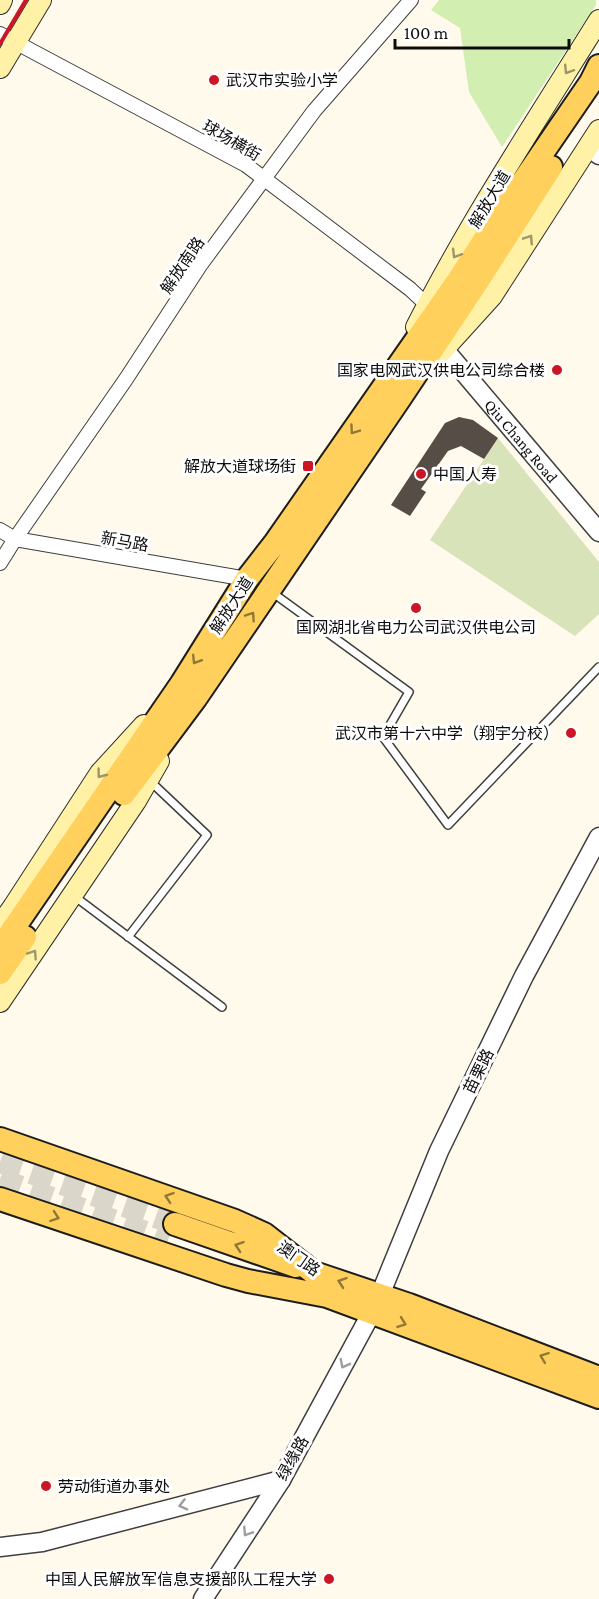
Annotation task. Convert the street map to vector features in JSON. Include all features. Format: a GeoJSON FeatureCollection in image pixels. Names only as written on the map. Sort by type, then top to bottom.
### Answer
{"type":"FeatureCollection","features":[{"type":"Feature","properties":{"kind":"main road"},"geometry":{"type":"LineString","coordinates":[[0,68],[8,39],[41,0]]}},
{"type":"Feature","properties":{"kind":"main road","name":"解放大道"},"geometry":{"type":"LineString","coordinates":[[394,390],[427,305],[440,281],[515,154],[599,20]]}},
{"type":"Feature","properties":{"kind":"main road","name":"解放大道"},"geometry":{"type":"LineString","coordinates":[[470,279],[506,206],[591,82],[599,66]]}},
{"type":"Feature","properties":{"kind":"main road","name":"解放大道"},"geometry":{"type":"LineString","coordinates":[[0,948],[188,691],[269,590],[394,390],[599,92]]}},
{"type":"Feature","properties":{"kind":"main road","name":"解放大道"},"geometry":{"type":"LineString","coordinates":[[0,1002],[136,801],[188,691],[247,579],[394,390],[444,349],[492,296],[594,151],[599,130]]}},
{"type":"Feature","properties":{"kind":"main road","name":"解放大道"},"geometry":{"type":"LineString","coordinates":[[4,917],[100,773],[188,691]]}},
{"type":"Feature","properties":{"kind":"main road","name":"解放大道"},"geometry":{"type":"LineString","coordinates":[[0,973],[119,788]]}},
{"type":"Feature","properties":{"kind":"main road","name":"澳门路"},"geometry":{"type":"LineString","coordinates":[[3,1141],[235,1221],[264,1234],[314,1273],[376,1304],[599,1397]]}},
{"type":"Feature","properties":{"kind":"main road","name":"澳门路"},"geometry":{"type":"LineString","coordinates":[[0,1199],[226,1275],[376,1304],[599,1378]]}},
{"type":"Feature","properties":{"kind":"main road"},"geometry":{"type":"LineString","coordinates":[[314,1273],[172,1232],[266,1273],[327,1296]]}},
{"type":"Feature","properties":{"kind":"street","name":"解放南路"},"geometry":{"type":"LineString","coordinates":[[0,563],[126,379],[201,264],[314,111],[411,0]]}},
{"type":"Feature","properties":{"kind":"street","name":"球场横街"},"geometry":{"type":"LineString","coordinates":[[8,39],[246,165],[410,289],[427,305]]}},
{"type":"Feature","properties":{"kind":"street","name":"Qiu Chang Road"},"geometry":{"type":"LineString","coordinates":[[444,349],[599,532]]}},
{"type":"Feature","properties":{"kind":"street","name":"新马路"},"geometry":{"type":"LineString","coordinates":[[0,530],[15,539],[247,579]]}},
{"type":"Feature","properties":{"kind":"street","name":"苗栗路"},"geometry":{"type":"LineString","coordinates":[[376,1304],[439,1151],[524,976],[599,837]]}},
{"type":"Feature","properties":{"kind":"street","name":"绿缘路"},"geometry":{"type":"LineString","coordinates":[[203,1599],[281,1480],[376,1304]]}},
{"type":"Feature","properties":{"kind":"street"},"geometry":{"type":"LineString","coordinates":[[0,1547],[42,1542],[281,1480]]}},
{"type":"Feature","properties":{"kind":"lane"},"geometry":{"type":"LineString","coordinates":[[269,590],[409,692],[383,737],[448,825],[599,667]]}},
{"type":"Feature","properties":{"kind":"lane"},"geometry":{"type":"LineString","coordinates":[[128,937],[207,835],[148,779]]}},
{"type":"Feature","properties":{"kind":"lane"},"geometry":{"type":"LineString","coordinates":[[72,895],[222,1007]]}},
{"type":"Feature","properties":{"kind":"green space"},"geometry":{"type":"Polygon","coordinates":[[[439,0],[596,0],[596,5],[502,147],[469,92],[460,28],[431,10],[439,0]]]}},
{"type":"Feature","properties":{"kind":"green space"},"geometry":{"type":"Polygon","coordinates":[[[498,438],[599,562],[599,614],[575,636],[430,540],[498,438]]]}},
{"type":"Feature","properties":{"kind":"building","name":"中国人寿"},"geometry":{"type":"Polygon","coordinates":[[[459,417],[473,420],[498,438],[484,459],[461,446],[448,451],[421,489],[426,492],[410,516],[391,505],[445,423],[459,417]]]}},
{"type":"Feature","properties":{"kind":"tunnel"},"geometry":{"type":"LineString","coordinates":[[0,1162],[175,1224]]}},
{"type":"Feature","properties":{"kind":"tunnel"},"geometry":{"type":"LineString","coordinates":[[0,1179],[168,1240]]}},
{"type":"Feature","properties":{"kind":"railway"},"geometry":{"type":"LineString","coordinates":[[0,44],[26,0]]}},
{"type":"Feature","properties":{"kind":"place","name":"武汉市实验小学"},"geometry":{"type":"Point","coordinates":[214,80]}},
{"type":"Feature","properties":{"kind":"place","name":"国家电网武汉供电公司综合楼"},"geometry":{"type":"Point","coordinates":[557,370]}},
{"type":"Feature","properties":{"kind":"place","name":"解放大道球场街"},"geometry":{"type":"Point","coordinates":[308,466]}},
{"type":"Feature","properties":{"kind":"place","name":"中国人寿"},"geometry":{"type":"Point","coordinates":[421,474]}},
{"type":"Feature","properties":{"kind":"place","name":"国网湖北省电力公司武汉供电公司"},"geometry":{"type":"Point","coordinates":[416,608]}},
{"type":"Feature","properties":{"kind":"place","name":"武汉市第十六中学（翔宇分校）"},"geometry":{"type":"Point","coordinates":[571,733]}},
{"type":"Feature","properties":{"kind":"place","name":"劳动街道办事处"},"geometry":{"type":"Point","coordinates":[46,1486]}},
{"type":"Feature","properties":{"kind":"place","name":"中国人民解放军信息支援部队工程大学"},"geometry":{"type":"Point","coordinates":[329,1579]}}]}
